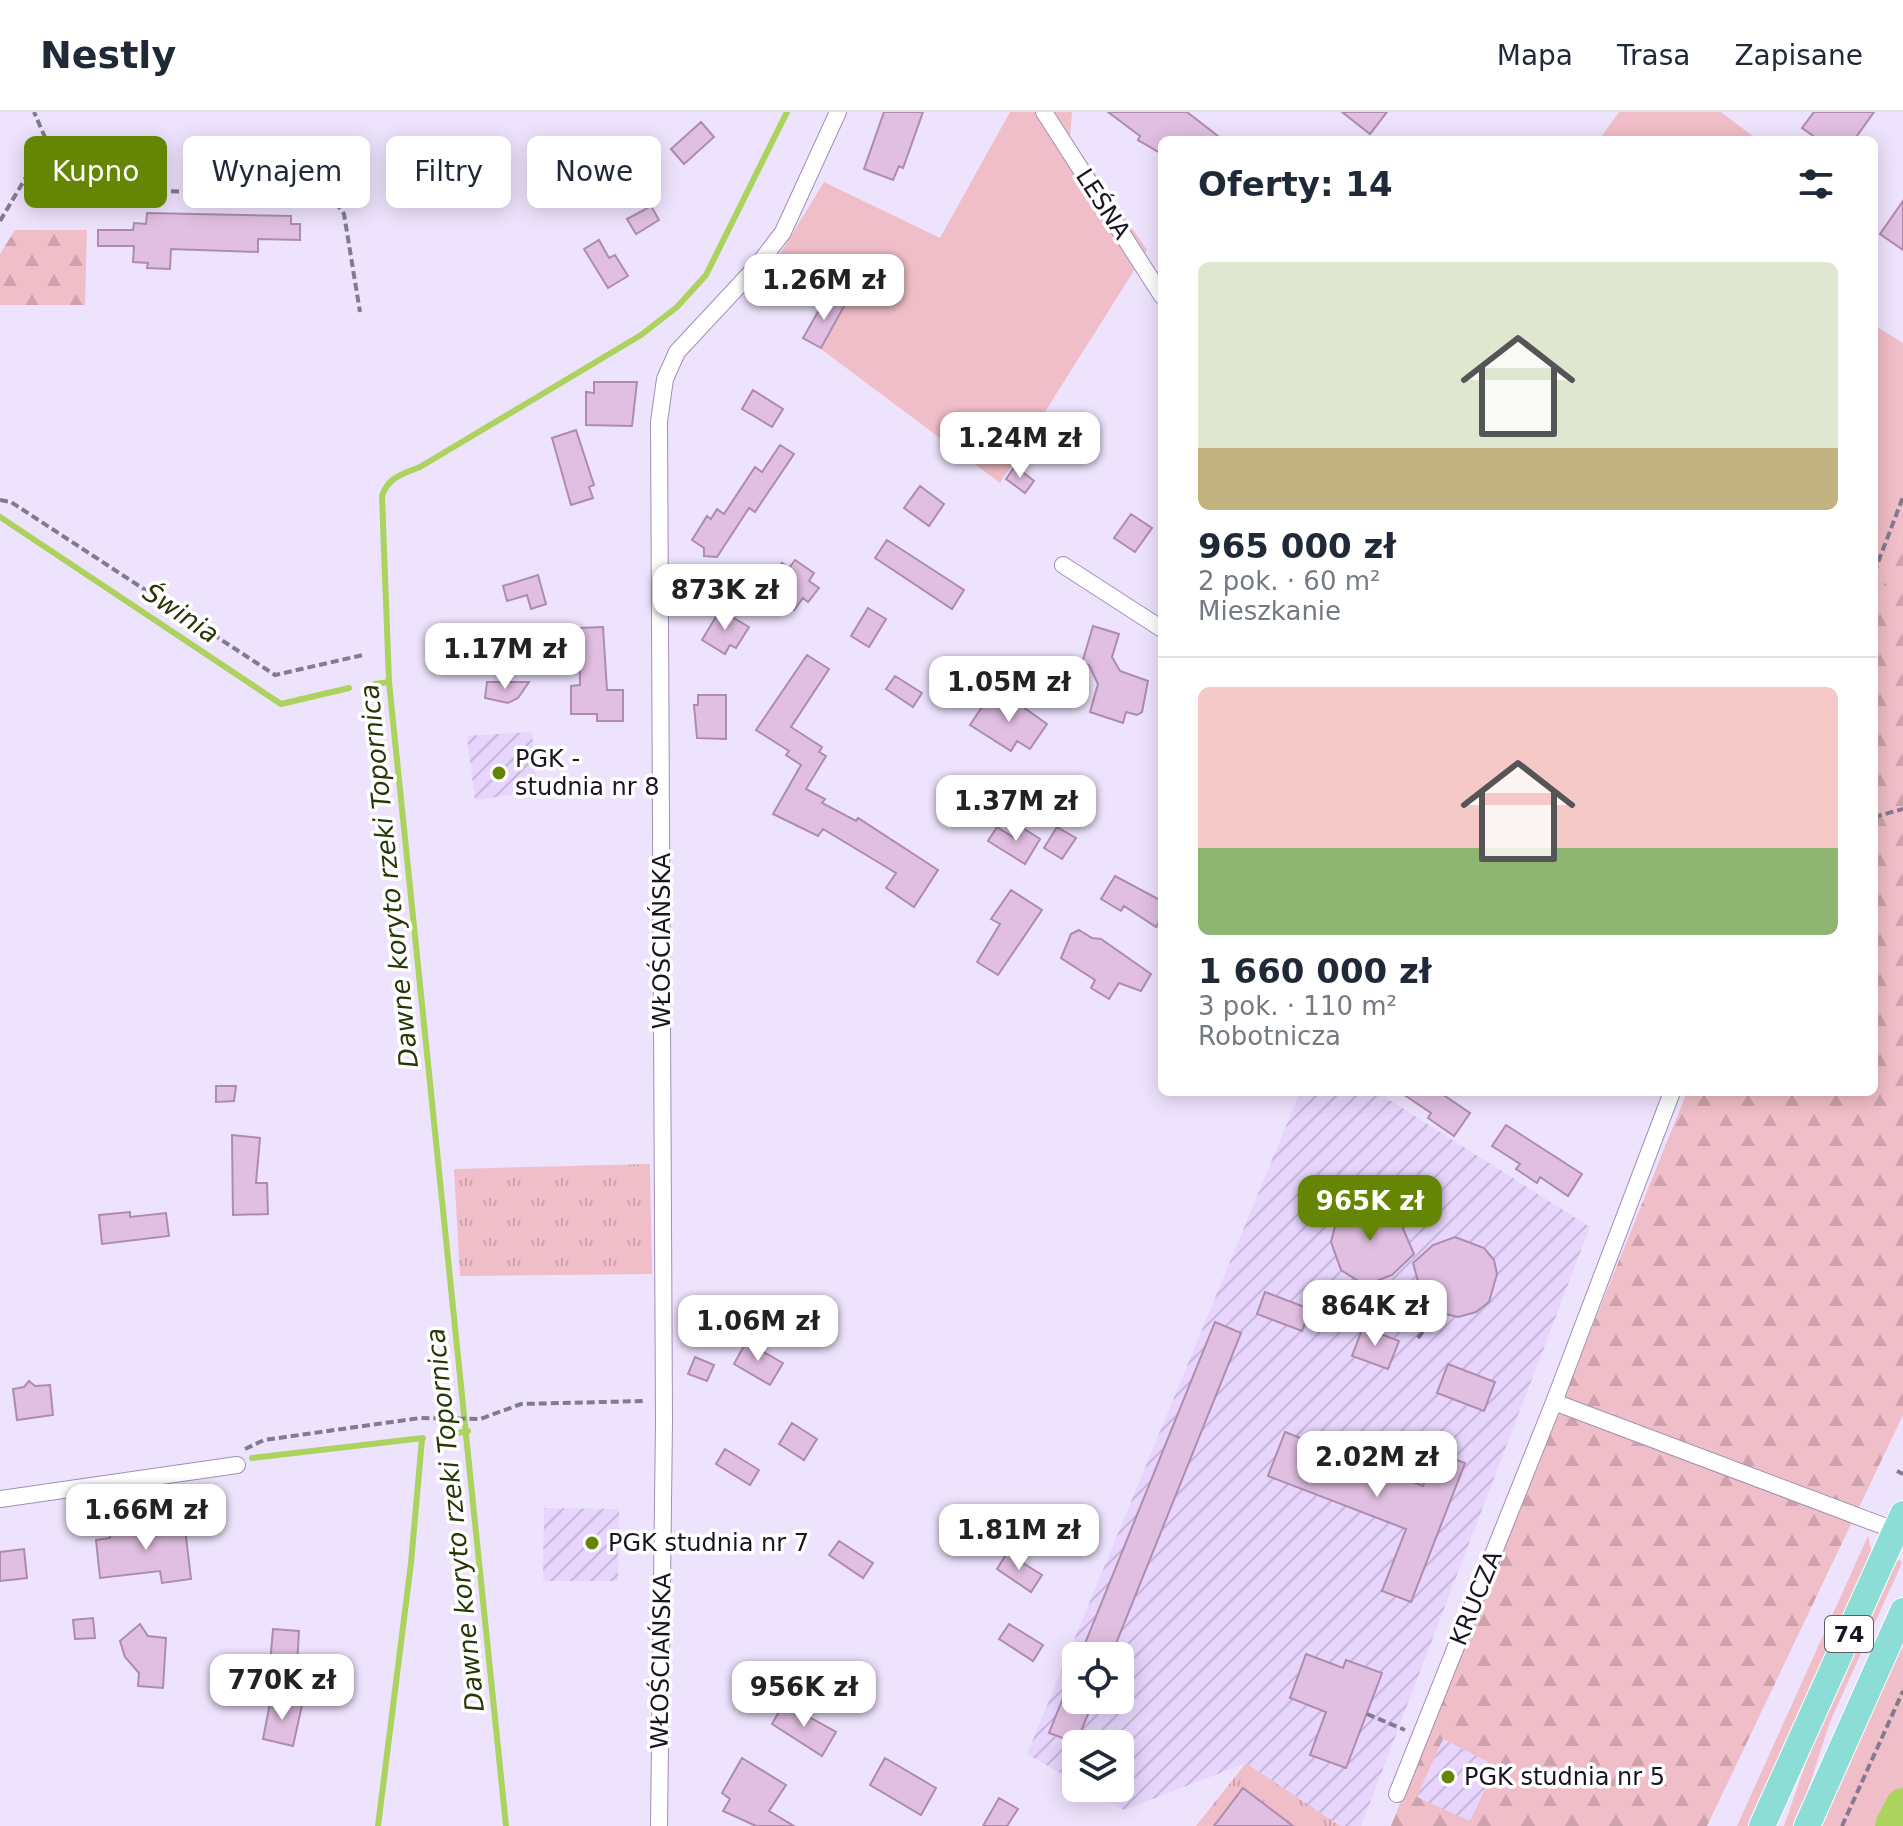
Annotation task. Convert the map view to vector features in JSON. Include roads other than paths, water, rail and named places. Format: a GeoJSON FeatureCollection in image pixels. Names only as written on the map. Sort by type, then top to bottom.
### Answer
{"type":"FeatureCollection","features":[{"type":"Feature","properties":{"kind":"main road","name":"74"},"geometry":{"type":"LineString","coordinates":[[1762,1826],[1900,1526]]}},
{"type":"Feature","properties":{"kind":"main road","name":"74"},"geometry":{"type":"LineString","coordinates":[[1807,1826],[1903,1611]]}},
{"type":"Feature","properties":{"kind":"street","name":"WŁOŚCIAŃSKA"},"geometry":{"type":"LineString","coordinates":[[659,1826],[664,1400],[659,422],[665,379],[677,352],[758,265],[783,232],[838,112]]}},
{"type":"Feature","properties":{"kind":"street","name":"LEŚNA"},"geometry":{"type":"LineString","coordinates":[[1044,112],[1158,290]]}},
{"type":"Feature","properties":{"kind":"street"},"geometry":{"type":"LineString","coordinates":[[1063,565],[1158,626]]}},
{"type":"Feature","properties":{"kind":"street","name":"KRUCZA"},"geometry":{"type":"LineString","coordinates":[[1397,1794],[1554,1402],[1670,1096]]}},
{"type":"Feature","properties":{"kind":"street"},"geometry":{"type":"LineString","coordinates":[[1554,1402],[1900,1526]]}},
{"type":"Feature","properties":{"kind":"street"},"geometry":{"type":"LineString","coordinates":[[0,1499],[237,1465]]}},
{"type":"Feature","properties":{"kind":"waterway","name":"Dawne koryto rzeki Topornica"},"geometry":{"type":"LineString","coordinates":[[506,1826],[389,682],[382,496],[388,484],[397,477],[420,467],[641,335],[677,307],[706,275],[787,112]]}},
{"type":"Feature","properties":{"kind":"waterway","name":"Świnia"},"geometry":{"type":"LineString","coordinates":[[0,517],[281,704],[349,688]]}},
{"type":"Feature","properties":{"kind":"waterway","name":"Świnia"},"geometry":{"type":"LineString","coordinates":[[375,684],[389,682]]}},
{"type":"Feature","properties":{"kind":"waterway"},"geometry":{"type":"LineString","coordinates":[[447,1435],[468,1431]]}},
{"type":"Feature","properties":{"kind":"waterway"},"geometry":{"type":"LineString","coordinates":[[252,1458],[423,1438]]}},
{"type":"Feature","properties":{"kind":"waterway"},"geometry":{"type":"LineString","coordinates":[[378,1826],[411,1563],[422,1439]]}},
{"type":"Feature","properties":{"kind":"waterway"},"geometry":{"type":"LineString","coordinates":[[1893,1826],[1903,1806]]}},
{"type":"Feature","properties":{"kind":"place","name":"PGK - studnia nr 8"},"geometry":{"type":"Point","coordinates":[499,773]}},
{"type":"Feature","properties":{"kind":"place","name":"PGK studnia nr 7"},"geometry":{"type":"Point","coordinates":[592,1543]}},
{"type":"Feature","properties":{"kind":"place","name":"PGK studnia nr 5"},"geometry":{"type":"Point","coordinates":[1448,1777]}}]}
